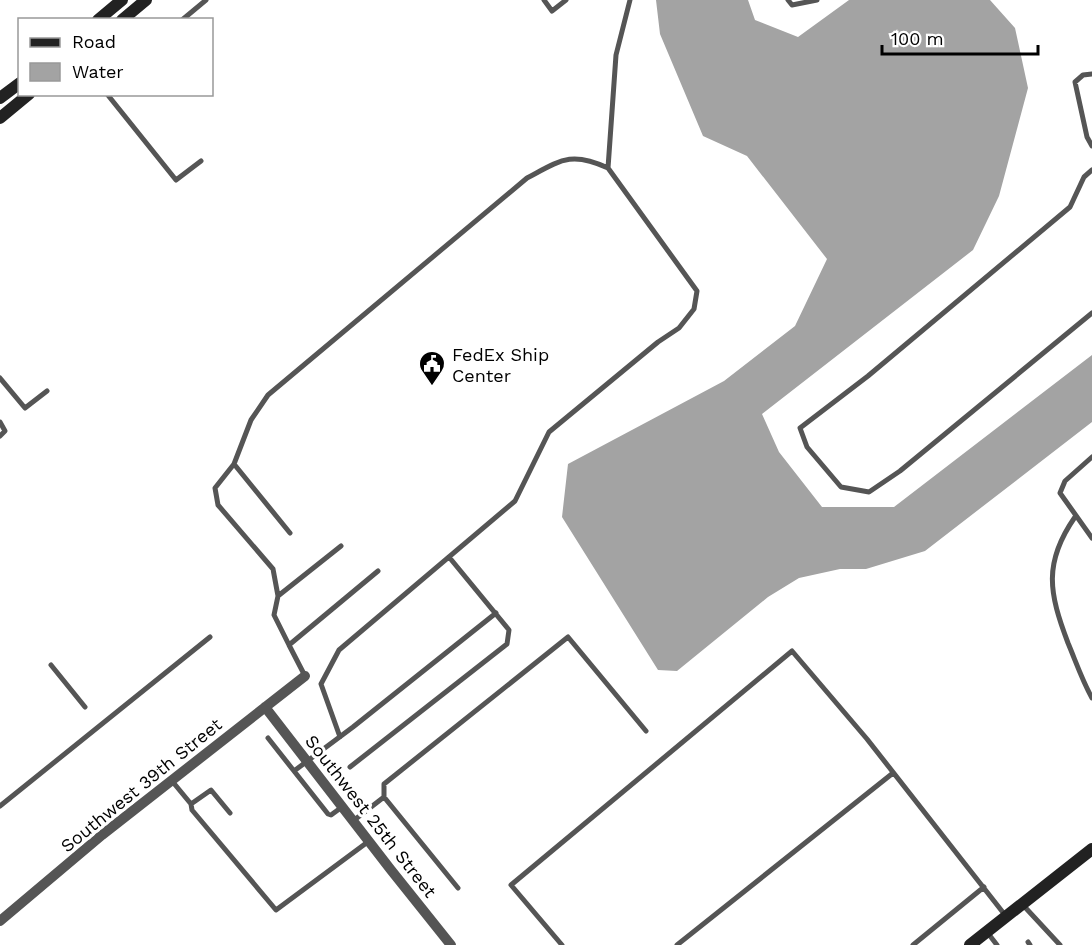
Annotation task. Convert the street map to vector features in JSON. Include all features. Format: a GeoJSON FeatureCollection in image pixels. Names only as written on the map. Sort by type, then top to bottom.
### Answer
{"type":"FeatureCollection","features":[{"type":"Feature","properties":{"kind":"street"},"geometry":{"type":"LineString","coordinates":[[100,18],[122,0]]}},
{"type":"Feature","properties":{"kind":"street"},"geometry":{"type":"LineString","coordinates":[[124,18],[146,0]]}},
{"type":"Feature","properties":{"kind":"street"},"geometry":{"type":"LineString","coordinates":[[0,99],[18,85]]}},
{"type":"Feature","properties":{"kind":"street"},"geometry":{"type":"LineString","coordinates":[[0,118],[27,96]]}},
{"type":"Feature","properties":{"kind":"street","name":"Southwest 39th Street"},"geometry":{"type":"LineString","coordinates":[[0,921],[102,835],[305,676]]}},
{"type":"Feature","properties":{"kind":"street","name":"Southwest 25th Street"},"geometry":{"type":"LineString","coordinates":[[265,707],[451,945]]}},
{"type":"Feature","properties":{"kind":"street"},"geometry":{"type":"LineString","coordinates":[[975,944],[1092,849]]}},
{"type":"Feature","properties":{"kind":"lane"},"geometry":{"type":"LineString","coordinates":[[184,18],[206,0]]}},
{"type":"Feature","properties":{"kind":"lane"},"geometry":{"type":"LineString","coordinates":[[544,0],[552,11],[566,0]]}},
{"type":"Feature","properties":{"kind":"lane"},"geometry":{"type":"LineString","coordinates":[[609,168],[616,56],[630,0]]}},
{"type":"Feature","properties":{"kind":"lane"},"geometry":{"type":"LineString","coordinates":[[788,0],[792,5],[817,0]]}},
{"type":"Feature","properties":{"kind":"lane"},"geometry":{"type":"LineString","coordinates":[[1092,74],[1083,75],[1075,82],[1087,137],[1092,146]]}},
{"type":"Feature","properties":{"kind":"lane"},"geometry":{"type":"LineString","coordinates":[[108,96],[176,180],[201,161]]}},
{"type":"Feature","properties":{"kind":"lane"},"geometry":{"type":"LineString","coordinates":[[305,676],[274,615],[278,596],[273,569],[218,505],[215,488],[234,464],[251,420],[268,395],[527,178],[563,160],[589,159],[609,168],[698,291],[694,309],[679,328],[658,342],[549,432],[515,501],[339,650],[321,684],[340,737]]}},
{"type":"Feature","properties":{"kind":"lane"},"geometry":{"type":"LineString","coordinates":[[1092,170],[1084,177],[1070,207],[868,376],[800,428],[807,447],[841,487],[869,492],[900,471],[1092,313]]}},
{"type":"Feature","properties":{"kind":"lane"},"geometry":{"type":"LineString","coordinates":[[0,378],[25,408],[47,391]]}},
{"type":"Feature","properties":{"kind":"lane"},"geometry":{"type":"LineString","coordinates":[[0,422],[5,431],[0,436]]}},
{"type":"Feature","properties":{"kind":"lane"},"geometry":{"type":"LineString","coordinates":[[1092,457],[1069,476],[1060,493],[1092,538]]}},
{"type":"Feature","properties":{"kind":"lane"},"geometry":{"type":"LineString","coordinates":[[234,464],[290,533]]}},
{"type":"Feature","properties":{"kind":"lane"},"geometry":{"type":"LineString","coordinates":[[1075,517],[1054,562],[1051,586],[1055,610],[1092,698]]}},
{"type":"Feature","properties":{"kind":"lane"},"geometry":{"type":"LineString","coordinates":[[278,596],[341,546]]}},
{"type":"Feature","properties":{"kind":"lane"},"geometry":{"type":"LineString","coordinates":[[350,767],[507,644],[510,630],[449,557]]}},
{"type":"Feature","properties":{"kind":"lane"},"geometry":{"type":"LineString","coordinates":[[290,645],[378,571]]}},
{"type":"Feature","properties":{"kind":"lane"},"geometry":{"type":"LineString","coordinates":[[294,771],[496,613]]}},
{"type":"Feature","properties":{"kind":"lane"},"geometry":{"type":"LineString","coordinates":[[0,806],[210,637]]}},
{"type":"Feature","properties":{"kind":"lane"},"geometry":{"type":"LineString","coordinates":[[458,888],[384,797],[384,784],[568,637],[646,731]]}},
{"type":"Feature","properties":{"kind":"lane"},"geometry":{"type":"LineString","coordinates":[[562,945],[511,885],[792,651],[893,772],[1006,917]]}},
{"type":"Feature","properties":{"kind":"lane"},"geometry":{"type":"LineString","coordinates":[[51,664],[85,706]]}},
{"type":"Feature","properties":{"kind":"lane"},"geometry":{"type":"LineString","coordinates":[[268,738],[328,814],[331,815],[342,807]]}},
{"type":"Feature","properties":{"kind":"lane"},"geometry":{"type":"LineString","coordinates":[[681,944],[893,772]]}},
{"type":"Feature","properties":{"kind":"lane"},"geometry":{"type":"LineString","coordinates":[[172,781],[191,804],[192,810],[276,910],[369,841]]}},
{"type":"Feature","properties":{"kind":"lane"},"geometry":{"type":"LineString","coordinates":[[191,804],[211,790],[230,813]]}},
{"type":"Feature","properties":{"kind":"lane"},"geometry":{"type":"LineString","coordinates":[[353,820],[384,797]]}},
{"type":"Feature","properties":{"kind":"lane"},"geometry":{"type":"LineString","coordinates":[[913,945],[984,887]]}},
{"type":"Feature","properties":{"kind":"lane"},"geometry":{"type":"LineString","coordinates":[[1022,904],[1060,945]]}},
{"type":"Feature","properties":{"kind":"lane"},"geometry":{"type":"LineString","coordinates":[[987,932],[998,945]]}},
{"type":"Feature","properties":{"kind":"water"},"geometry":{"type":"Polygon","coordinates":[[[656,0],[748,0],[755,20],[798,37],[849,0],[990,0],[1015,28],[1028,88],[999,196],[973,250],[762,414],[779,452],[822,507],[894,507],[1092,355],[1092,422],[925,551],[866,569],[840,569],[799,578],[768,597],[677,671],[658,670],[562,517],[568,464],[724,381],[795,326],[827,259],[747,156],[703,136],[660,34],[656,0]]]}},
{"type":"Feature","properties":{"kind":"place","name":"FedEx Ship Center"},"geometry":{"type":"Point","coordinates":[432,387]}}]}
